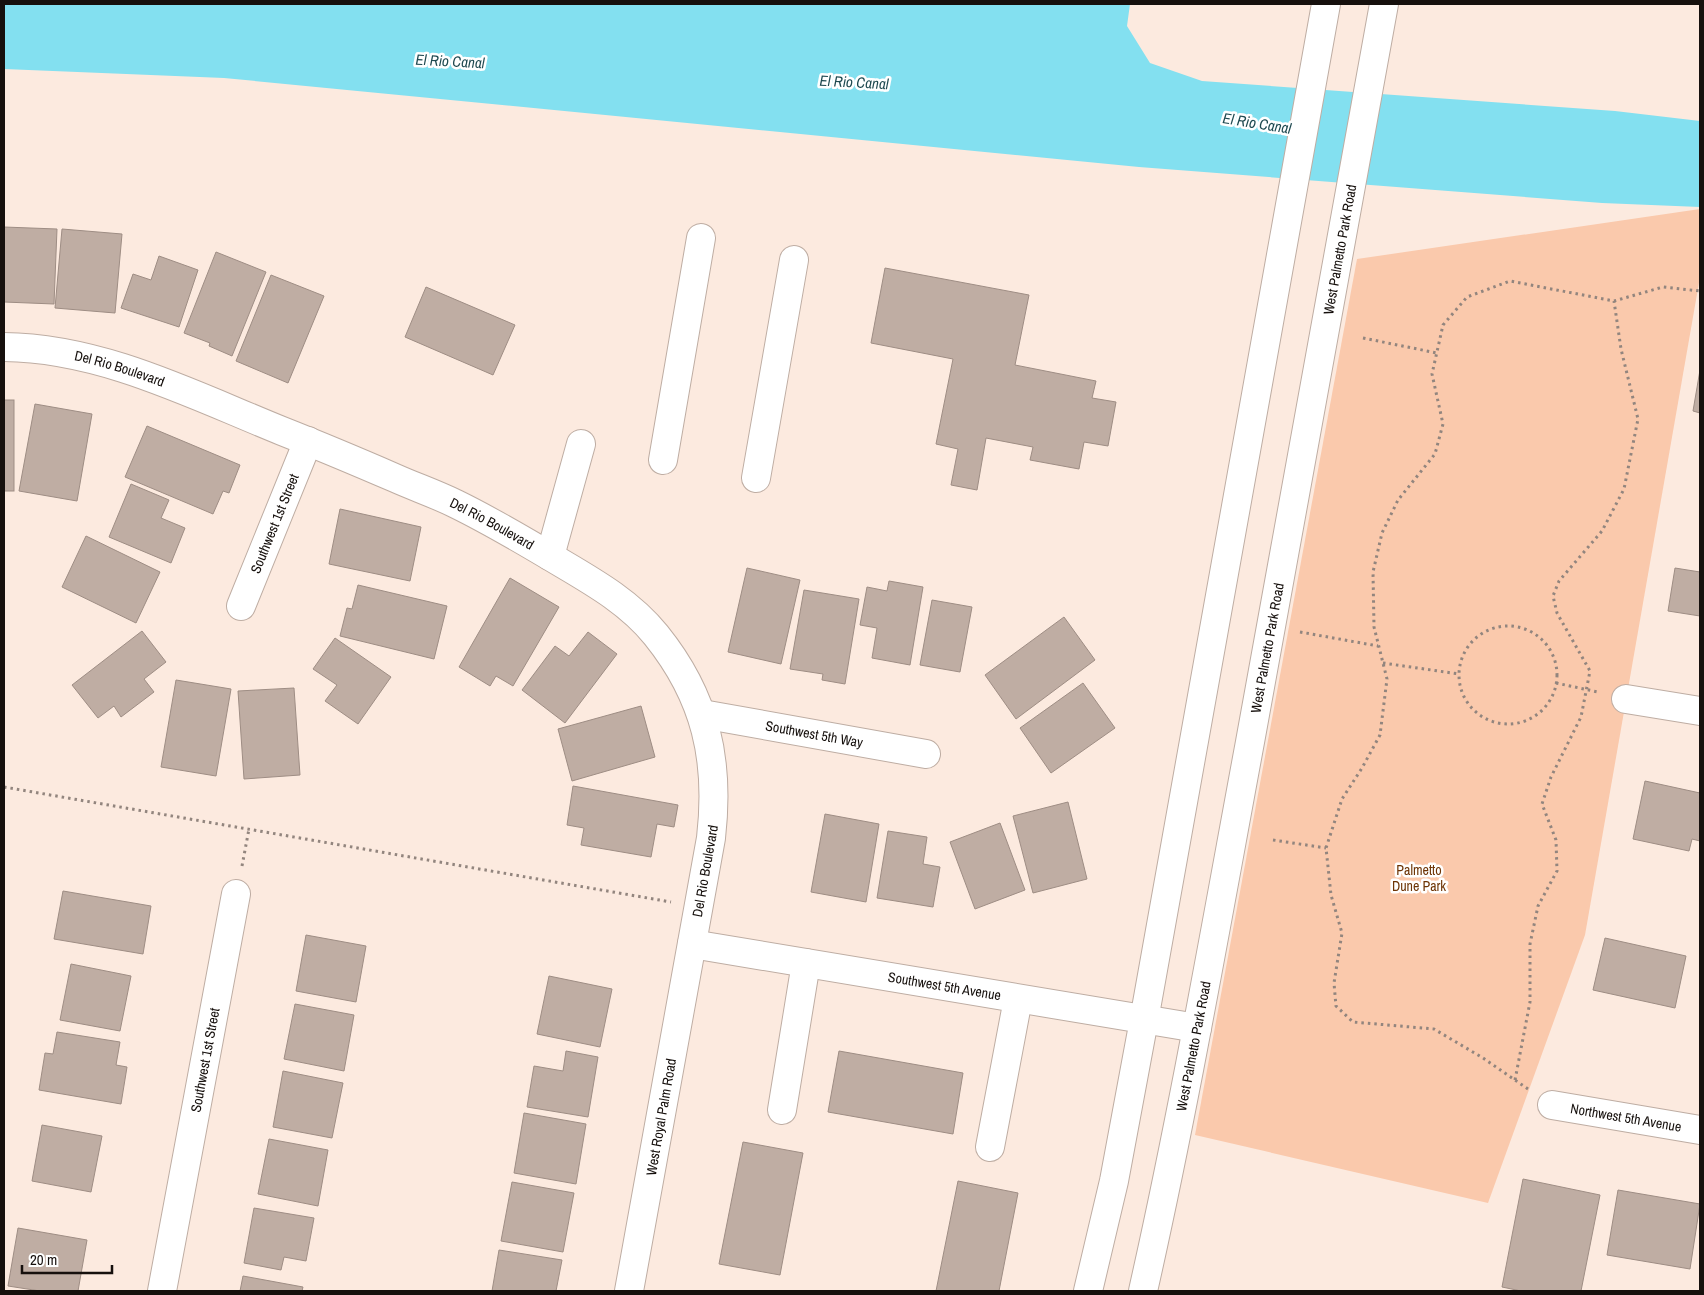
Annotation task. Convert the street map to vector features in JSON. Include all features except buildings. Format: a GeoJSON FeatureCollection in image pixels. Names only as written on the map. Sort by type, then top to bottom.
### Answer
{"type":"FeatureCollection","features":[{"type":"Feature","properties":{"kind":"street"},"geometry":{"type":"LineString","coordinates":[[1088,1291],[1114,1181],[1144,1020],[1326,4]]}},
{"type":"Feature","properties":{"kind":"street","name":"West Palmetto Park Road"},"geometry":{"type":"LineString","coordinates":[[1143,1291],[1165,1192],[1197,1028],[1384,4]]}},
{"type":"Feature","properties":{"kind":"street"},"geometry":{"type":"LineString","coordinates":[[664,460],[701,238]]}},
{"type":"Feature","properties":{"kind":"street"},"geometry":{"type":"LineString","coordinates":[[756,478],[794,260]]}},
{"type":"Feature","properties":{"kind":"street","name":"Del Rio Boulevard"},"geometry":{"type":"LineString","coordinates":[[4,347],[78,356],[133,370],[308,441],[455,503],[550,556],[608,592],[633,611],[674,658],[690,686],[702,714],[710,744],[715,806],[692,944]]}},
{"type":"Feature","properties":{"kind":"street","name":"Southwest 1st Street"},"geometry":{"type":"LineString","coordinates":[[241,606],[308,441]]}},
{"type":"Feature","properties":{"kind":"street"},"geometry":{"type":"LineString","coordinates":[[550,556],[581,444]]}},
{"type":"Feature","properties":{"kind":"street"},"geometry":{"type":"LineString","coordinates":[[1626,699],[1700,711]]}},
{"type":"Feature","properties":{"kind":"street","name":"Southwest 5th Way"},"geometry":{"type":"LineString","coordinates":[[702,714],[926,754]]}},
{"type":"Feature","properties":{"kind":"street","name":"Southwest 1st Street"},"geometry":{"type":"LineString","coordinates":[[162,1291],[236,894]]}},
{"type":"Feature","properties":{"kind":"street","name":"Southwest 5th Avenue"},"geometry":{"type":"LineString","coordinates":[[692,944],[1197,1028]]}},
{"type":"Feature","properties":{"kind":"street","name":"West Royal Palm Road"},"geometry":{"type":"LineString","coordinates":[[629,1291],[692,944]]}},
{"type":"Feature","properties":{"kind":"street"},"geometry":{"type":"LineString","coordinates":[[782,1110],[806,963]]}},
{"type":"Feature","properties":{"kind":"street"},"geometry":{"type":"LineString","coordinates":[[990,1147],[1018,999]]}},
{"type":"Feature","properties":{"kind":"street","name":"Northwest 5th Avenue"},"geometry":{"type":"LineString","coordinates":[[1552,1105],[1700,1130]]}},
{"type":"Feature","properties":{"kind":"path"},"geometry":{"type":"LineString","coordinates":[[1552,1105],[1483,1058],[1434,1029],[1353,1022],[1336,1006],[1334,983],[1342,933],[1331,895],[1326,848],[1342,799],[1380,735],[1387,679],[1374,627],[1373,572],[1382,533],[1398,500],[1435,454],[1443,424],[1432,374],[1443,325],[1467,298],[1510,281],[1614,301],[1664,287],[1700,291]]}},
{"type":"Feature","properties":{"kind":"path"},"geometry":{"type":"LineString","coordinates":[[1515,1080],[1530,1002],[1530,944],[1538,906],[1557,871],[1556,840],[1542,804],[1551,777],[1581,717],[1590,671],[1557,613],[1553,596],[1559,581],[1602,531],[1624,489],[1638,418],[1621,349],[1614,301]]}},
{"type":"Feature","properties":{"kind":"path"},"geometry":{"type":"LineString","coordinates":[[1363,338],[1437,353]]}},
{"type":"Feature","properties":{"kind":"path"},"geometry":{"type":"LineString","coordinates":[[1271,626],[1378,646]]}},
{"type":"Feature","properties":{"kind":"path"},"geometry":{"type":"LineString","coordinates":[[1512,626],[1528,630],[1542,639],[1551,652],[1556,667],[1556,683],[1550,698],[1540,711],[1527,720],[1511,724],[1495,722],[1480,716],[1469,704],[1461,690],[1459,674],[1462,658],[1470,644],[1482,633],[1496,627],[1512,626]]}},
{"type":"Feature","properties":{"kind":"path"},"geometry":{"type":"LineString","coordinates":[[1383,663],[1459,674]]}},
{"type":"Feature","properties":{"kind":"path"},"geometry":{"type":"LineString","coordinates":[[1556,683],[1626,699]]}},
{"type":"Feature","properties":{"kind":"path"},"geometry":{"type":"LineString","coordinates":[[4,787],[699,906]]}},
{"type":"Feature","properties":{"kind":"path"},"geometry":{"type":"LineString","coordinates":[[236,894],[249,829]]}},
{"type":"Feature","properties":{"kind":"path"},"geometry":{"type":"LineString","coordinates":[[1272,840],[1326,848]]}},
{"type":"Feature","properties":{"kind":"green space","name":"Palmetto Dune Park"},"geometry":{"type":"Polygon","coordinates":[[[1700,209],[1700,277],[1585,935],[1488,1203],[1195,1135],[1357,259],[1700,209]]]}},
{"type":"Feature","properties":{"kind":"water","name":"El Rio Canal"},"geometry":{"type":"Polygon","coordinates":[[[4,4],[1130,4],[1127,26],[1150,63],[1202,81],[1615,111],[1700,121],[1700,207],[1602,203],[1139,167],[224,78],[4,69],[4,4]]]}}]}
